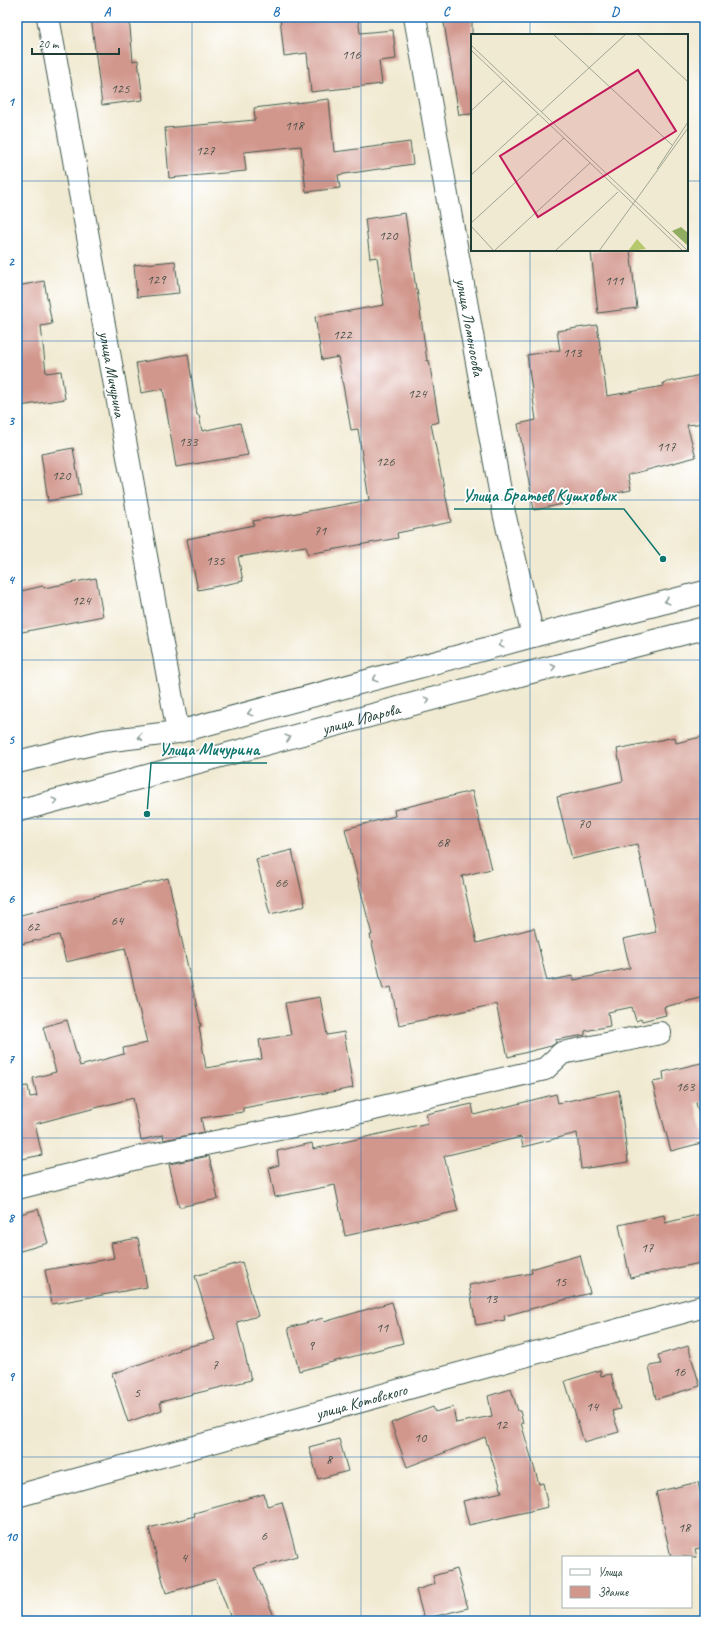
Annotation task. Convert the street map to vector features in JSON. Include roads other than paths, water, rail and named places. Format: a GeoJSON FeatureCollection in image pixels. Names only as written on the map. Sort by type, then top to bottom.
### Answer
{"type":"FeatureCollection","features":[{"type":"Feature","properties":{"kind":"street","name":"улица Мичурина"},"geometry":{"type":"LineString","coordinates":[[48,17],[178,732]]}},
{"type":"Feature","properties":{"kind":"street","name":"улица Ломоносова"},"geometry":{"type":"LineString","coordinates":[[415,17],[504,513],[533,636]]}},
{"type":"Feature","properties":{"kind":"street"},"geometry":{"type":"LineString","coordinates":[[17,762],[104,741],[178,732],[533,636],[705,592]]}},
{"type":"Feature","properties":{"kind":"street","name":"улица Идарова"},"geometry":{"type":"LineString","coordinates":[[17,811],[520,675],[705,628]]}},
{"type":"Feature","properties":{"kind":"street"},"geometry":{"type":"LineString","coordinates":[[17,1188],[141,1157],[348,1115],[545,1069],[562,1053],[660,1033]]}},
{"type":"Feature","properties":{"kind":"street","name":"улица Котовского"},"geometry":{"type":"LineString","coordinates":[[17,1496],[705,1306]]}},
{"type":"Feature","properties":{"kind":"place","name":"Улица Братьев Кушховых"},"geometry":{"type":"Point","coordinates":[663,559]}},
{"type":"Feature","properties":{"kind":"place","name":"Улица Мичурина"},"geometry":{"type":"Point","coordinates":[147,814]}}]}
